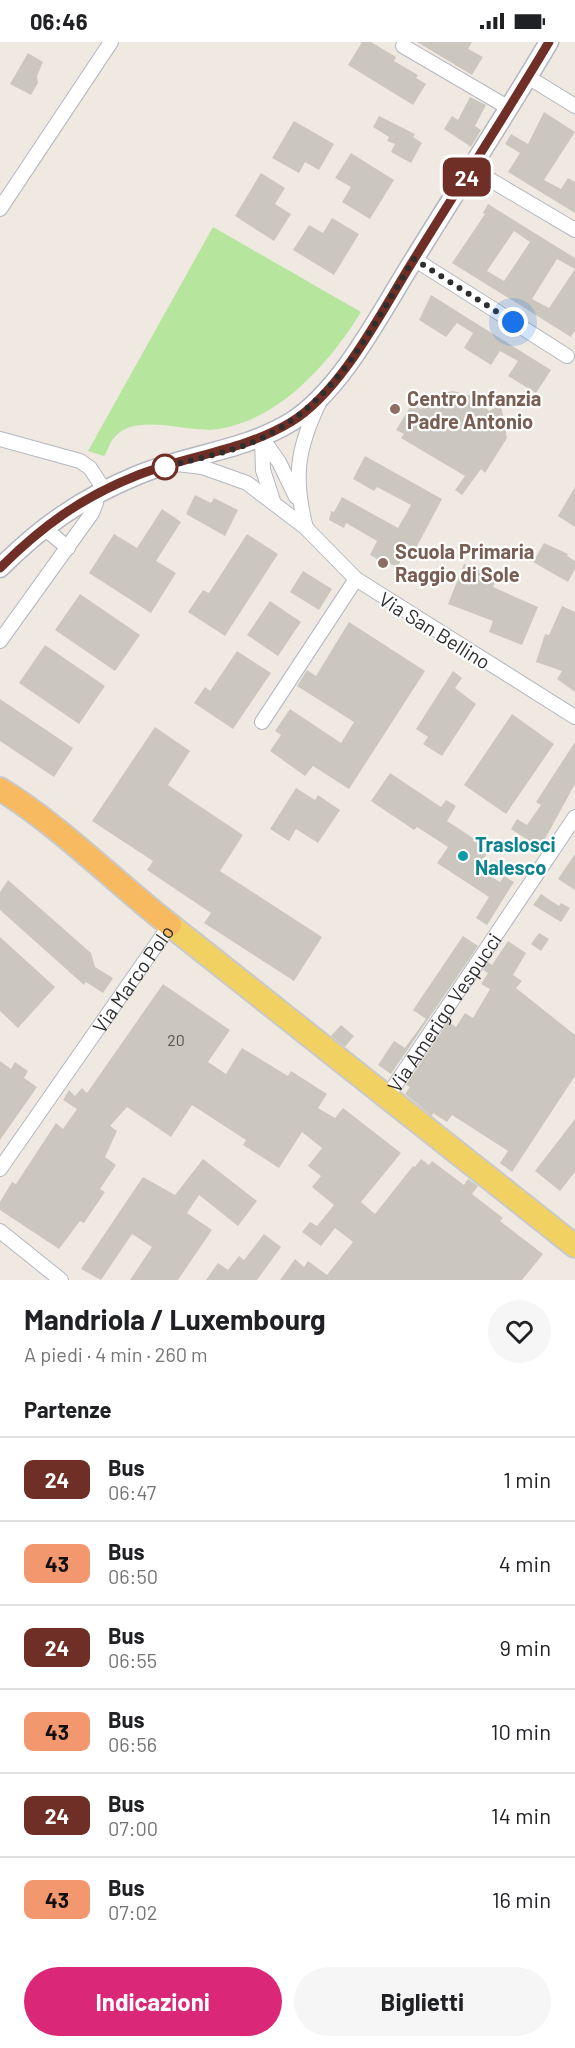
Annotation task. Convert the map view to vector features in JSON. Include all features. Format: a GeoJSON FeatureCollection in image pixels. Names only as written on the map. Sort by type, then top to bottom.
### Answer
{"type":"FeatureCollection","features":[{"type":"Feature","properties":{"kind":"highway"},"geometry":{"type":"LineString","coordinates":[[0,789],[93,860],[128,892],[170,925]]}},
{"type":"Feature","properties":{"kind":"highway"},"geometry":{"type":"LineString","coordinates":[[0,799],[89,868],[128,892]]}},
{"type":"Feature","properties":{"kind":"main road","name":"Via Marco Polo"},"geometry":{"type":"LineString","coordinates":[[170,925],[387,1097]]}},
{"type":"Feature","properties":{"kind":"main road","name":"Via Amerigo Vespucci"},"geometry":{"type":"LineString","coordinates":[[387,1097],[575,1246]]}},
{"type":"Feature","properties":{"kind":"street"},"geometry":{"type":"LineString","coordinates":[[0,210],[111,42]]}},
{"type":"Feature","properties":{"kind":"street","name":"Via San Bellino"},"geometry":{"type":"LineString","coordinates":[[175,464],[223,452],[262,438],[306,411],[321,398],[358,348],[472,169],[549,42]]}},
{"type":"Feature","properties":{"kind":"street"},"geometry":{"type":"LineString","coordinates":[[403,46],[509,108]]}},
{"type":"Feature","properties":{"kind":"street"},"geometry":{"type":"LineString","coordinates":[[528,77],[575,106]]}},
{"type":"Feature","properties":{"kind":"street"},"geometry":{"type":"LineString","coordinates":[[472,169],[575,230]]}},
{"type":"Feature","properties":{"kind":"street"},"geometry":{"type":"LineString","coordinates":[[414,259],[567,356]]}},
{"type":"Feature","properties":{"kind":"street","name":"Via San Bellino"},"geometry":{"type":"LineString","coordinates":[[298,502],[298,458],[321,398]]}},
{"type":"Feature","properties":{"kind":"street"},"geometry":{"type":"LineString","coordinates":[[262,438],[263,470],[273,501]]}},
{"type":"Feature","properties":{"kind":"street","name":"Via San Bellino"},"geometry":{"type":"LineString","coordinates":[[262,438],[279,462],[298,502],[306,528]]}},
{"type":"Feature","properties":{"kind":"street"},"geometry":{"type":"LineString","coordinates":[[0,439],[80,461],[90,468],[99,493],[92,513],[0,641]]}},
{"type":"Feature","properties":{"kind":"street"},"geometry":{"type":"LineString","coordinates":[[0,568],[43,527],[99,493],[138,475],[175,464]]}},
{"type":"Feature","properties":{"kind":"street","name":"Via San Bellino"},"geometry":{"type":"LineString","coordinates":[[175,464],[226,474],[247,483],[306,528],[356,579],[575,717]]}},
{"type":"Feature","properties":{"kind":"street"},"geometry":{"type":"LineString","coordinates":[[43,527],[68,548]]}},
{"type":"Feature","properties":{"kind":"street"},"geometry":{"type":"LineString","coordinates":[[262,722],[356,579]]}},
{"type":"Feature","properties":{"kind":"street","name":"Via Amerigo Vespucci"},"geometry":{"type":"LineString","coordinates":[[387,1097],[575,817]]}},
{"type":"Feature","properties":{"kind":"street","name":"Via Marco Polo"},"geometry":{"type":"LineString","coordinates":[[0,1169],[170,925]]}},
{"type":"Feature","properties":{"kind":"street"},"geometry":{"type":"LineString","coordinates":[[0,1231],[61,1280]]}},
{"type":"Feature","properties":{"kind":"green space"},"geometry":{"type":"Polygon","coordinates":[[[213,227],[361,312],[334,350],[302,386],[263,414],[219,429],[207,430],[148,424],[134,426],[122,430],[113,439],[104,456],[88,451],[213,227]]]}},
{"type":"Feature","properties":{"kind":"building"},"geometry":{"type":"Polygon","coordinates":[[[362,42],[371,42],[396,57],[394,61],[418,75],[416,78],[426,84],[413,105],[348,65],[362,42]]]}},
{"type":"Feature","properties":{"kind":"building"},"geometry":{"type":"Polygon","coordinates":[[[417,42],[472,42],[468,49],[483,57],[472,75],[417,42]]]}},
{"type":"Feature","properties":{"kind":"building"},"geometry":{"type":"Polygon","coordinates":[[[28,53],[43,62],[37,76],[38,83],[31,95],[10,84],[28,53]]]}},
{"type":"Feature","properties":{"kind":"building"},"geometry":{"type":"Polygon","coordinates":[[[470,97],[486,105],[475,126],[481,130],[471,147],[444,129],[452,116],[458,120],[470,97]]]}},
{"type":"Feature","properties":{"kind":"building"},"geometry":{"type":"Polygon","coordinates":[[[544,112],[575,132],[544,180],[561,189],[568,178],[575,182],[575,213],[508,172],[520,153],[505,144],[511,134],[528,144],[544,112]]]}},
{"type":"Feature","properties":{"kind":"building"},"geometry":{"type":"Polygon","coordinates":[[[379,116],[415,134],[413,137],[422,143],[411,163],[391,152],[395,144],[387,141],[389,137],[373,127],[379,116]]]}},
{"type":"Feature","properties":{"kind":"building"},"geometry":{"type":"Polygon","coordinates":[[[294,121],[334,144],[319,170],[305,162],[299,173],[272,158],[294,121]]]}},
{"type":"Feature","properties":{"kind":"building"},"geometry":{"type":"Polygon","coordinates":[[[351,153],[394,180],[370,219],[342,202],[351,187],[335,178],[351,153]]]}},
{"type":"Feature","properties":{"kind":"building"},"geometry":{"type":"Polygon","coordinates":[[[261,173],[285,188],[275,204],[291,214],[274,241],[235,216],[261,173]]]}},
{"type":"Feature","properties":{"kind":"building"},"geometry":{"type":"Polygon","coordinates":[[[488,204],[575,258],[575,269],[575,330],[571,337],[452,263],[485,214],[483,213],[488,204]],[[514,231],[487,271],[504,281],[530,242],[514,231]],[[557,259],[532,299],[549,308],[575,269],[557,259]]]}},
{"type":"Feature","properties":{"kind":"building"},"geometry":{"type":"Polygon","coordinates":[[[332,218],[359,234],[334,275],[293,250],[309,225],[323,233],[332,218]]]}},
{"type":"Feature","properties":{"kind":"building"},"geometry":{"type":"Polygon","coordinates":[[[431,295],[551,370],[536,393],[508,376],[518,361],[500,351],[491,365],[464,348],[473,333],[457,323],[446,337],[419,320],[431,295]]]}},
{"type":"Feature","properties":{"kind":"building"},"geometry":{"type":"Polygon","coordinates":[[[453,391],[475,397],[489,411],[501,405],[507,438],[485,473],[481,469],[462,495],[455,490],[465,476],[401,438],[404,434],[396,430],[412,404],[421,409],[433,396],[453,391]]]}},
{"type":"Feature","properties":{"kind":"building"},"geometry":{"type":"Polygon","coordinates":[[[365,456],[442,499],[415,550],[407,544],[398,567],[388,563],[388,565],[370,555],[377,541],[346,523],[344,528],[329,520],[331,511],[334,512],[342,497],[398,528],[411,505],[377,487],[374,491],[353,479],[365,456]]]}},
{"type":"Feature","properties":{"kind":"building"},"geometry":{"type":"Polygon","coordinates":[[[575,487],[575,527],[558,516],[575,487]]]}},
{"type":"Feature","properties":{"kind":"building"},"geometry":{"type":"Polygon","coordinates":[[[195,495],[211,503],[214,498],[238,510],[225,536],[186,514],[195,495]]]}},
{"type":"Feature","properties":{"kind":"building"},"geometry":{"type":"Polygon","coordinates":[[[162,509],[181,522],[156,561],[176,573],[151,613],[89,573],[114,534],[137,548],[162,509]]]}},
{"type":"Feature","properties":{"kind":"building"},"geometry":{"type":"Polygon","coordinates":[[[247,534],[278,554],[225,636],[188,612],[203,590],[209,593],[247,534]]]}},
{"type":"Feature","properties":{"kind":"building"},"geometry":{"type":"Polygon","coordinates":[[[544,543],[568,554],[567,556],[575,561],[575,569],[568,582],[533,562],[544,543]]]}},
{"type":"Feature","properties":{"kind":"building"},"geometry":{"type":"Polygon","coordinates":[[[464,564],[497,577],[493,587],[538,607],[522,645],[489,632],[493,621],[448,604],[464,564]]]}},
{"type":"Feature","properties":{"kind":"building"},"geometry":{"type":"Polygon","coordinates":[[[303,571],[332,589],[319,610],[290,592],[303,571]]]}},
{"type":"Feature","properties":{"kind":"building"},"geometry":{"type":"Polygon","coordinates":[[[80,594],[140,635],[115,671],[55,630],[80,594]]]}},
{"type":"Feature","properties":{"kind":"building"},"geometry":{"type":"Polygon","coordinates":[[[270,601],[301,622],[278,656],[247,635],[270,601]]]}},
{"type":"Feature","properties":{"kind":"building"},"geometry":{"type":"Polygon","coordinates":[[[562,606],[575,612],[575,692],[557,679],[562,671],[536,662],[545,634],[549,635],[562,606]]]}},
{"type":"Feature","properties":{"kind":"building"},"geometry":{"type":"Polygon","coordinates":[[[349,622],[425,671],[349,789],[313,766],[305,776],[270,751],[281,735],[275,731],[290,709],[341,743],[354,722],[297,686],[307,670],[316,676],[349,622]]]}},
{"type":"Feature","properties":{"kind":"building"},"geometry":{"type":"Polygon","coordinates":[[[45,645],[105,686],[79,724],[19,683],[45,645]]]}},
{"type":"Feature","properties":{"kind":"building"},"geometry":{"type":"Polygon","coordinates":[[[237,651],[271,673],[233,729],[194,703],[205,687],[210,691],[237,651]]]}},
{"type":"Feature","properties":{"kind":"building"},"geometry":{"type":"Polygon","coordinates":[[[453,671],[462,678],[455,688],[476,704],[442,756],[423,744],[428,737],[416,729],[453,671]]]}},
{"type":"Feature","properties":{"kind":"building"},"geometry":{"type":"Polygon","coordinates":[[[0,699],[73,748],[54,777],[0,741],[0,699]]]}},
{"type":"Feature","properties":{"kind":"building"},"geometry":{"type":"Polygon","coordinates":[[[512,714],[554,744],[506,814],[464,785],[512,714]]]}},
{"type":"Feature","properties":{"kind":"building"},"geometry":{"type":"Polygon","coordinates":[[[155,727],[190,751],[168,785],[243,835],[220,871],[322,937],[294,981],[204,923],[211,913],[147,870],[153,861],[92,821],[155,727]]]}},
{"type":"Feature","properties":{"kind":"building"},"geometry":{"type":"Polygon","coordinates":[[[575,742],[575,784],[540,848],[511,829],[517,819],[527,825],[541,805],[536,802],[575,742]]]}},
{"type":"Feature","properties":{"kind":"building"},"geometry":{"type":"Polygon","coordinates":[[[390,773],[441,807],[446,800],[456,806],[447,821],[490,849],[477,868],[500,882],[504,876],[514,882],[487,925],[476,918],[489,897],[437,863],[448,847],[417,827],[414,830],[371,801],[390,773]]]}},
{"type":"Feature","properties":{"kind":"building"},"geometry":{"type":"Polygon","coordinates":[[[296,788],[315,800],[318,795],[340,810],[318,843],[296,829],[289,841],[270,829],[296,788]]]}},
{"type":"Feature","properties":{"kind":"building"},"geometry":{"type":"Polygon","coordinates":[[[575,854],[575,890],[558,879],[575,854]]]}},
{"type":"Feature","properties":{"kind":"building"},"geometry":{"type":"Polygon","coordinates":[[[8,880],[91,953],[95,967],[113,978],[103,993],[86,982],[84,985],[0,910],[0,892],[8,880]]]}},
{"type":"Feature","properties":{"kind":"building"},"geometry":{"type":"Polygon","coordinates":[[[541,894],[559,906],[561,903],[570,908],[561,922],[533,905],[541,894]]]}},
{"type":"Feature","properties":{"kind":"building"},"geometry":{"type":"Polygon","coordinates":[[[539,933],[549,939],[541,951],[531,944],[539,933]]]}},
{"type":"Feature","properties":{"kind":"building"},"geometry":{"type":"Polygon","coordinates":[[[463,936],[478,946],[391,1074],[378,1065],[394,1041],[405,1048],[426,1019],[413,1010],[463,936]]]}},
{"type":"Feature","properties":{"kind":"building"},"geometry":{"type":"Polygon","coordinates":[[[0,937],[55,987],[18,1028],[0,1011],[0,937]]]}},
{"type":"Feature","properties":{"kind":"building"},"geometry":{"type":"Polygon","coordinates":[[[508,941],[526,953],[513,975],[522,981],[516,988],[575,1035],[575,1076],[512,1172],[500,1163],[508,1151],[452,1115],[447,1122],[433,1113],[432,1116],[405,1094],[410,1087],[406,1085],[448,1022],[456,1027],[465,1013],[473,1018],[490,989],[481,984],[488,973],[483,970],[488,962],[492,965],[508,941]]]}},
{"type":"Feature","properties":{"kind":"building"},"geometry":{"type":"Polygon","coordinates":[[[163,984],[230,1030],[208,1062],[226,1074],[242,1048],[288,1076],[291,1071],[327,1094],[318,1108],[335,1118],[343,1108],[401,1153],[361,1202],[375,1214],[413,1166],[415,1167],[421,1159],[429,1165],[432,1161],[464,1185],[468,1179],[478,1186],[472,1194],[503,1218],[500,1221],[543,1254],[522,1280],[280,1280],[295,1259],[304,1267],[308,1261],[327,1275],[353,1242],[335,1228],[321,1246],[302,1232],[310,1222],[317,1226],[334,1205],[312,1187],[321,1176],[308,1166],[322,1148],[302,1132],[279,1168],[243,1145],[246,1140],[192,1105],[171,1137],[127,1107],[110,1126],[117,1131],[105,1157],[116,1165],[100,1189],[105,1192],[84,1223],[80,1221],[59,1249],[0,1210],[0,1202],[12,1182],[16,1184],[56,1123],[63,1129],[77,1109],[63,1100],[69,1090],[75,1096],[82,1088],[87,1093],[163,984]]]}},
{"type":"Feature","properties":{"kind":"building"},"geometry":{"type":"Polygon","coordinates":[[[341,1025],[354,1036],[345,1047],[331,1036],[341,1025]]]}},
{"type":"Feature","properties":{"kind":"building"},"geometry":{"type":"Polygon","coordinates":[[[0,1061],[11,1069],[15,1062],[28,1071],[24,1078],[37,1087],[0,1140],[0,1061]]]}},
{"type":"Feature","properties":{"kind":"building"},"geometry":{"type":"Polygon","coordinates":[[[575,1119],[575,1172],[560,1191],[535,1171],[575,1119]]]}},
{"type":"Feature","properties":{"kind":"building"},"geometry":{"type":"Polygon","coordinates":[[[203,1159],[257,1201],[238,1226],[199,1195],[187,1213],[212,1230],[178,1280],[130,1280],[152,1247],[132,1234],[101,1280],[81,1269],[143,1177],[175,1195],[203,1159]]]}},
{"type":"Feature","properties":{"kind":"building"},"geometry":{"type":"Polygon","coordinates":[[[264,1234],[281,1247],[257,1280],[206,1280],[218,1263],[228,1270],[239,1256],[244,1260],[264,1234]]]}},
{"type":"Feature","properties":{"kind":"bus line","name":"24"},"geometry":{"type":"LineString","coordinates":[[0,568],[43,527],[85,500],[138,475],[262,438],[291,422],[321,398],[369,332],[549,42]]}},
{"type":"Feature","properties":{"kind":"place","name":"Centro Infanzia Padre Antonio"},"geometry":{"type":"Point","coordinates":[395,409]}},
{"type":"Feature","properties":{"kind":"place","name":"Scuola Primaria Raggio di Sole"},"geometry":{"type":"Point","coordinates":[383,563]}},
{"type":"Feature","properties":{"kind":"place","name":"Traslosci Nalesco"},"geometry":{"type":"Point","coordinates":[463,856]}},
{"type":"Feature","properties":{"kind":"route"},"geometry":{"type":"LineString","coordinates":[[165,467],[157,469],[262,438],[306,411],[321,398],[358,348],[414,259],[513,322]]}}]}
